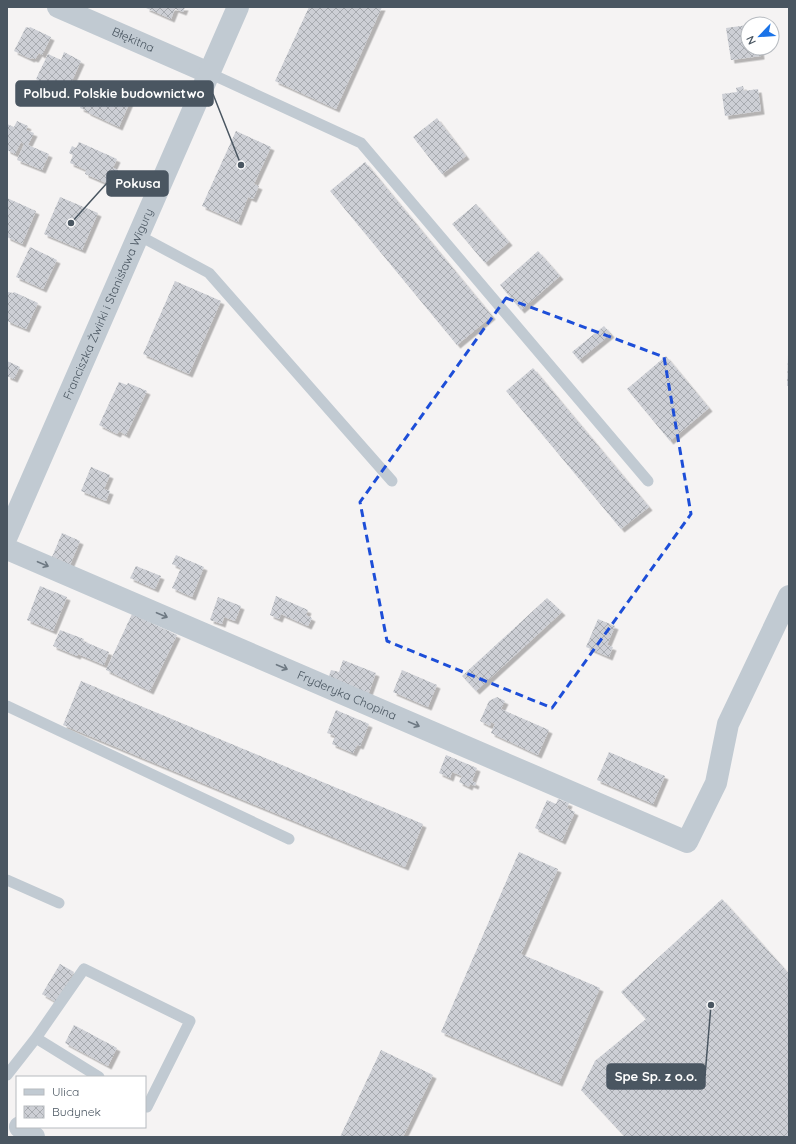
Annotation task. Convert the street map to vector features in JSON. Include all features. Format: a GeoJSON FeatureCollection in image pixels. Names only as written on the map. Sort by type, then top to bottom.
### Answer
{"type":"FeatureCollection","features":[{"type":"Feature","properties":{"kind":"street","name":"Błękitna"},"geometry":{"type":"LineString","coordinates":[[58,7],[209,73]]}},
{"type":"Feature","properties":{"kind":"street","name":"Franciszka Żwirki i Stanisława Wigury"},"geometry":{"type":"LineString","coordinates":[[7,536],[238,7]]}},
{"type":"Feature","properties":{"kind":"street","name":"Fryderyka Chopina"},"geometry":{"type":"LineString","coordinates":[[7,549],[688,842],[716,783],[728,724],[789,596]]}},
{"type":"Feature","properties":{"kind":"street"},"geometry":{"type":"LineString","coordinates":[[7,1118],[16,1124]]}},
{"type":"Feature","properties":{"kind":"street"},"geometry":{"type":"LineString","coordinates":[[21,1128],[34,1137]]}},
{"type":"Feature","properties":{"kind":"lane"},"geometry":{"type":"LineString","coordinates":[[209,73],[361,143],[648,481]]}},
{"type":"Feature","properties":{"kind":"lane"},"geometry":{"type":"LineString","coordinates":[[138,235],[208,273],[392,481]]}},
{"type":"Feature","properties":{"kind":"lane"},"geometry":{"type":"LineString","coordinates":[[7,706],[289,839]]}},
{"type":"Feature","properties":{"kind":"lane"},"geometry":{"type":"LineString","coordinates":[[7,880],[59,903]]}},
{"type":"Feature","properties":{"kind":"lane"},"geometry":{"type":"LineString","coordinates":[[7,1075],[36,1038],[84,969],[190,1021],[146,1106]]}},
{"type":"Feature","properties":{"kind":"lane"},"geometry":{"type":"LineString","coordinates":[[36,1038],[97,1076]]}},
{"type":"Feature","properties":{"kind":"highlighted area"},"geometry":{"type":"Polygon","coordinates":[[[506,298],[664,357],[691,514],[552,708],[387,641],[360,502],[506,298]]]}},
{"type":"Feature","properties":{"kind":"building"},"geometry":{"type":"Polygon","coordinates":[[[146,7],[185,7],[183,12],[175,9],[171,19],[146,7]]]}},
{"type":"Feature","properties":{"kind":"building"},"geometry":{"type":"Polygon","coordinates":[[[309,7],[382,7],[336,109],[275,81],[309,7]]]}},
{"type":"Feature","properties":{"kind":"building"},"geometry":{"type":"Polygon","coordinates":[[[740,26],[740,56],[761,56],[731,60],[726,28],[740,26]]]}},
{"type":"Feature","properties":{"kind":"building"},"geometry":{"type":"Polygon","coordinates":[[[26,27],[30,27],[51,37],[42,55],[39,53],[35,59],[31,59],[14,51],[26,27]]]}},
{"type":"Feature","properties":{"kind":"building"},"geometry":{"type":"Polygon","coordinates":[[[64,52],[81,61],[66,94],[41,83],[36,79],[48,54],[61,60],[64,52]]]}},
{"type":"Feature","properties":{"kind":"building"},"geometry":{"type":"Polygon","coordinates":[[[99,81],[125,92],[132,97],[119,127],[80,108],[87,92],[92,95],[99,81]]]}},
{"type":"Feature","properties":{"kind":"building"},"geometry":{"type":"Polygon","coordinates":[[[743,86],[744,91],[758,89],[761,111],[725,116],[722,94],[737,92],[736,88],[743,86]]]}},
{"type":"Feature","properties":{"kind":"building"},"geometry":{"type":"Polygon","coordinates":[[[437,118],[466,156],[442,174],[413,137],[437,118]]]}},
{"type":"Feature","properties":{"kind":"building"},"geometry":{"type":"Polygon","coordinates":[[[17,121],[28,126],[26,130],[34,133],[28,145],[49,154],[42,170],[17,160],[24,144],[21,142],[15,154],[7,150],[7,124],[14,127],[17,121]]]}},
{"type":"Feature","properties":{"kind":"building"},"geometry":{"type":"Polygon","coordinates":[[[236,131],[271,147],[254,184],[259,186],[253,199],[248,197],[238,222],[202,206],[236,131]]]}},
{"type":"Feature","properties":{"kind":"building"},"geometry":{"type":"Polygon","coordinates":[[[79,142],[117,159],[113,168],[118,170],[114,177],[110,175],[106,183],[85,174],[86,170],[70,163],[73,155],[69,153],[72,146],[76,148],[79,142]]]}},
{"type":"Feature","properties":{"kind":"building"},"geometry":{"type":"Polygon","coordinates":[[[365,162],[492,316],[457,345],[330,191],[365,162]]]}},
{"type":"Feature","properties":{"kind":"building"},"geometry":{"type":"Polygon","coordinates":[[[60,197],[98,213],[82,250],[44,234],[60,197]]]}},
{"type":"Feature","properties":{"kind":"building"},"geometry":{"type":"Polygon","coordinates":[[[7,198],[36,211],[22,244],[7,237],[7,198]]]}},
{"type":"Feature","properties":{"kind":"building"},"geometry":{"type":"Polygon","coordinates":[[[476,204],[509,242],[485,263],[452,224],[476,204]]]}},
{"type":"Feature","properties":{"kind":"building"},"geometry":{"type":"Polygon","coordinates":[[[30,247],[57,260],[43,289],[16,277],[30,247]]]}},
{"type":"Feature","properties":{"kind":"building"},"geometry":{"type":"Polygon","coordinates":[[[538,251],[560,276],[521,310],[500,285],[538,251]]]}},
{"type":"Feature","properties":{"kind":"building"},"geometry":{"type":"Polygon","coordinates":[[[175,281],[221,301],[189,374],[143,354],[175,281]]]}},
{"type":"Feature","properties":{"kind":"building"},"geometry":{"type":"Polygon","coordinates":[[[8,292],[14,292],[38,303],[26,329],[7,321],[8,292]]]}},
{"type":"Feature","properties":{"kind":"building"},"geometry":{"type":"Polygon","coordinates":[[[604,326],[611,334],[579,360],[572,352],[604,326]]]}},
{"type":"Feature","properties":{"kind":"building"},"geometry":{"type":"Polygon","coordinates":[[[788,355],[789,386],[787,386],[788,355]]]}},
{"type":"Feature","properties":{"kind":"building"},"geometry":{"type":"Polygon","coordinates":[[[666,356],[709,408],[670,441],[627,389],[666,356]]]}},
{"type":"Feature","properties":{"kind":"building"},"geometry":{"type":"Polygon","coordinates":[[[7,361],[20,367],[14,379],[7,376],[7,361]]]}},
{"type":"Feature","properties":{"kind":"building"},"geometry":{"type":"Polygon","coordinates":[[[533,368],[649,507],[621,529],[506,391],[533,368]]]}},
{"type":"Feature","properties":{"kind":"building"},"geometry":{"type":"Polygon","coordinates":[[[119,382],[127,385],[128,383],[147,391],[126,435],[119,431],[117,434],[99,425],[119,382]]]}},
{"type":"Feature","properties":{"kind":"building"},"geometry":{"type":"Polygon","coordinates":[[[91,467],[110,475],[104,489],[110,491],[106,501],[81,491],[91,467]]]}},
{"type":"Feature","properties":{"kind":"building"},"geometry":{"type":"Polygon","coordinates":[[[62,533],[80,541],[70,565],[52,557],[62,533]]]}},
{"type":"Feature","properties":{"kind":"building"},"geometry":{"type":"Polygon","coordinates":[[[176,555],[204,567],[192,597],[172,588],[181,568],[172,564],[176,555]]]}},
{"type":"Feature","properties":{"kind":"building"},"geometry":{"type":"Polygon","coordinates":[[[136,566],[161,576],[155,589],[130,578],[136,566]]]}},
{"type":"Feature","properties":{"kind":"building"},"geometry":{"type":"Polygon","coordinates":[[[40,586],[67,597],[53,631],[27,620],[40,586]]]}},
{"type":"Feature","properties":{"kind":"building"},"geometry":{"type":"Polygon","coordinates":[[[276,596],[308,610],[306,615],[312,618],[308,626],[281,614],[279,619],[270,615],[276,596]]]}},
{"type":"Feature","properties":{"kind":"building"},"geometry":{"type":"Polygon","coordinates":[[[218,597],[241,606],[235,621],[224,617],[222,624],[210,620],[218,597]]]}},
{"type":"Feature","properties":{"kind":"building"},"geometry":{"type":"Polygon","coordinates":[[[547,598],[562,612],[476,691],[462,676],[547,598]]]}},
{"type":"Feature","properties":{"kind":"building"},"geometry":{"type":"Polygon","coordinates":[[[132,614],[177,635],[150,691],[106,670],[132,614]]]}},
{"type":"Feature","properties":{"kind":"building"},"geometry":{"type":"Polygon","coordinates":[[[598,619],[615,626],[607,645],[613,647],[609,657],[586,647],[598,619]]]}},
{"type":"Feature","properties":{"kind":"building"},"geometry":{"type":"Polygon","coordinates":[[[60,630],[84,639],[83,641],[109,652],[104,665],[78,654],[77,656],[53,646],[60,630]]]}},
{"type":"Feature","properties":{"kind":"building"},"geometry":{"type":"Polygon","coordinates":[[[343,660],[376,673],[368,695],[328,679],[331,670],[339,672],[343,660]]]}},
{"type":"Feature","properties":{"kind":"building"},"geometry":{"type":"Polygon","coordinates":[[[402,670],[437,685],[428,707],[393,692],[402,670]]]}},
{"type":"Feature","properties":{"kind":"building"},"geometry":{"type":"Polygon","coordinates":[[[81,681],[423,824],[405,867],[63,725],[81,681]]]}},
{"type":"Feature","properties":{"kind":"building"},"geometry":{"type":"Polygon","coordinates":[[[497,697],[505,701],[501,709],[549,730],[538,755],[491,733],[495,724],[491,722],[490,726],[480,721],[489,701],[497,697]]]}},
{"type":"Feature","properties":{"kind":"building"},"geometry":{"type":"Polygon","coordinates":[[[336,710],[369,724],[360,746],[357,745],[353,753],[332,744],[335,736],[327,733],[336,710]]]}},
{"type":"Feature","properties":{"kind":"building"},"geometry":{"type":"Polygon","coordinates":[[[609,752],[665,776],[653,804],[597,780],[609,752]]]}},
{"type":"Feature","properties":{"kind":"building"},"geometry":{"type":"Polygon","coordinates":[[[446,755],[477,768],[472,781],[476,783],[475,786],[470,784],[469,787],[459,782],[462,776],[452,772],[450,778],[439,773],[446,755]]]}},
{"type":"Feature","properties":{"kind":"building"},"geometry":{"type":"Polygon","coordinates":[[[558,799],[569,803],[567,808],[575,812],[562,841],[535,828],[547,800],[556,804],[558,799]]]}},
{"type":"Feature","properties":{"kind":"building"},"geometry":{"type":"Polygon","coordinates":[[[519,852],[558,869],[521,954],[600,988],[559,1083],[441,1032],[519,852]]]}},
{"type":"Feature","properties":{"kind":"building"},"geometry":{"type":"Polygon","coordinates":[[[722,899],[789,974],[789,1137],[625,1137],[581,1090],[595,1061],[646,1019],[621,992],[722,899]]]}},
{"type":"Feature","properties":{"kind":"building"},"geometry":{"type":"Polygon","coordinates":[[[60,964],[74,972],[56,1002],[42,994],[60,964]]]}},
{"type":"Feature","properties":{"kind":"building"},"geometry":{"type":"Polygon","coordinates":[[[74,1025],[117,1048],[108,1066],[65,1043],[74,1025]]]}},
{"type":"Feature","properties":{"kind":"building"},"geometry":{"type":"Polygon","coordinates":[[[381,1050],[433,1075],[403,1137],[340,1137],[381,1050]]]}},
{"type":"Feature","properties":{"kind":"place","name":"Polbud. Polskie budownictwo"},"geometry":{"type":"Point","coordinates":[241,165]}},
{"type":"Feature","properties":{"kind":"place","name":"Pokusa"},"geometry":{"type":"Point","coordinates":[71,223]}},
{"type":"Feature","properties":{"kind":"place","name":"Spe Sp. z o.o."},"geometry":{"type":"Point","coordinates":[711,1005]}}]}
